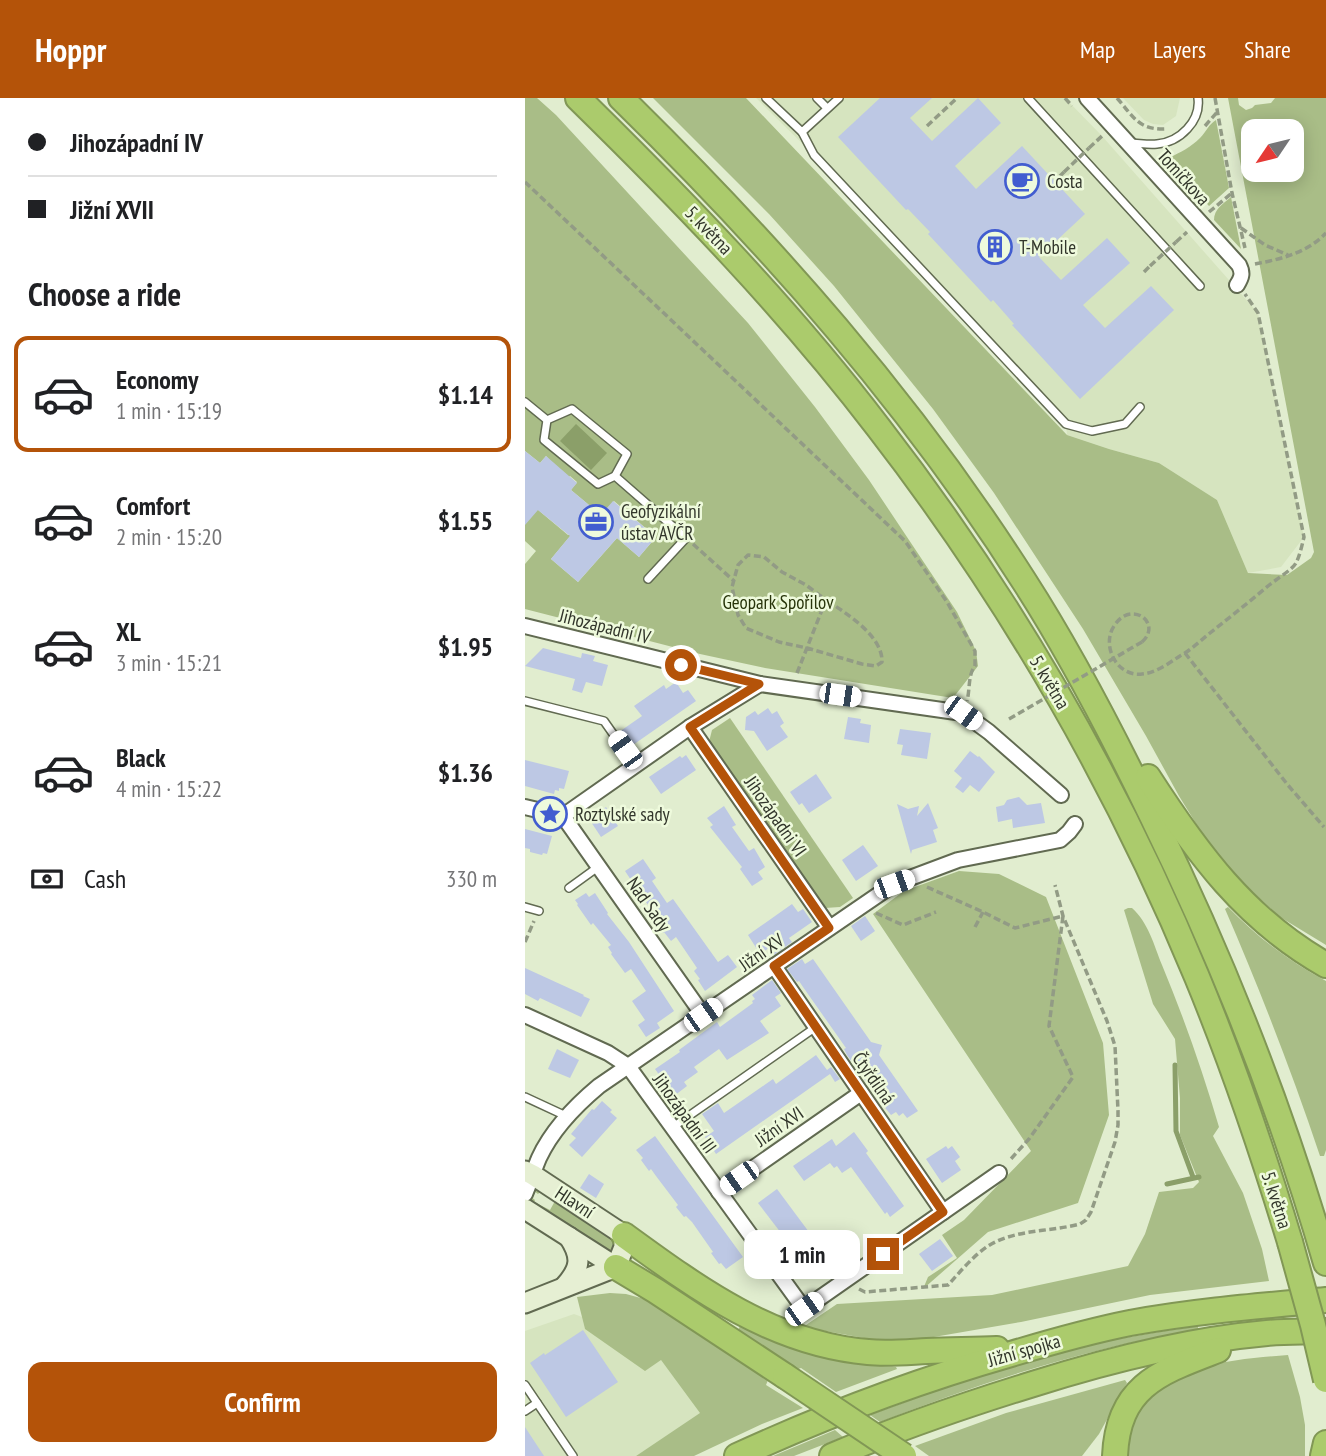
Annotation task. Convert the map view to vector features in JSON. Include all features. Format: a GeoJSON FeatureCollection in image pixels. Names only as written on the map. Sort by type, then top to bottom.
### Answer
{"type":"FeatureCollection","features":[{"type":"Feature","properties":{"kind":"highway","name":"5. května"},"geometry":{"type":"LineString","coordinates":[[578,98],[730,252],[870,416],[959,537],[1058,694],[1142,854],[1179,935],[1231,1062],[1290,1242],[1326,1380]]}},
{"type":"Feature","properties":{"kind":"highway","name":"5. května"},"geometry":{"type":"LineString","coordinates":[[621,98],[727,204],[844,336],[976,509],[1023,578],[1068,653],[1132,774],[1182,877],[1277,1112],[1323,1254]]}},
{"type":"Feature","properties":{"kind":"highway"},"geometry":{"type":"LineString","coordinates":[[1068,653],[1176,820],[1212,869],[1268,926],[1326,965]]}},
{"type":"Feature","properties":{"kind":"highway"},"geometry":{"type":"LineString","coordinates":[[624,1235],[751,1318],[786,1334],[818,1344],[890,1353],[1029,1349]]}},
{"type":"Feature","properties":{"kind":"highway"},"geometry":{"type":"LineString","coordinates":[[616,1267],[643,1260],[662,1262]]}},
{"type":"Feature","properties":{"kind":"highway"},"geometry":{"type":"LineString","coordinates":[[616,1267],[904,1456]]}},
{"type":"Feature","properties":{"kind":"highway","name":"Jižní spojka"},"geometry":{"type":"LineString","coordinates":[[737,1456],[885,1394],[1029,1349],[1172,1316],[1326,1300]]}},
{"type":"Feature","properties":{"kind":"highway","name":"Jižní spojka"},"geometry":{"type":"LineString","coordinates":[[832,1456],[951,1410],[1059,1376],[1159,1350],[1268,1332],[1326,1331]]}},
{"type":"Feature","properties":{"kind":"highway"},"geometry":{"type":"LineString","coordinates":[[1099,1456],[1131,1400],[1156,1377],[1197,1358],[1268,1332]]}},
{"type":"Feature","properties":{"kind":"highway"},"geometry":{"type":"LineString","coordinates":[[1115,1456],[1121,1419]]}},
{"type":"Feature","properties":{"kind":"highway"},"geometry":{"type":"LineString","coordinates":[[1323,1456],[1326,1443]]}},
{"type":"Feature","properties":{"kind":"street","name":"Tomíčkova"},"geometry":{"type":"LineString","coordinates":[[1087,98],[1239,265],[1242,277],[1237,285]]}},
{"type":"Feature","properties":{"kind":"street","name":"Jihozápadní IV"},"geometry":{"type":"LineString","coordinates":[[525,626],[759,684],[963,713],[989,732],[1061,795]]}},
{"type":"Feature","properties":{"kind":"street"},"geometry":{"type":"LineString","coordinates":[[525,807],[563,816],[690,727],[759,684]]}},
{"type":"Feature","properties":{"kind":"street","name":"Jihozápadni VI"},"geometry":{"type":"LineString","coordinates":[[690,727],[829,928]]}},
{"type":"Feature","properties":{"kind":"street","name":"Nad Sady"},"geometry":{"type":"LineString","coordinates":[[563,816],[703,1015]]}},
{"type":"Feature","properties":{"kind":"street","name":"Jižní XV"},"geometry":{"type":"LineString","coordinates":[[525,1194],[529,1173],[566,1116],[583,1099],[894,884],[958,860],[1060,839],[1075,824]]}},
{"type":"Feature","properties":{"kind":"street","name":"Čtyřdílná"},"geometry":{"type":"LineString","coordinates":[[774,966],[943,1212]]}},
{"type":"Feature","properties":{"kind":"street","name":"Jihozápadní III"},"geometry":{"type":"LineString","coordinates":[[525,1015],[608,1053],[628,1066],[804,1309],[843,1282]]}},
{"type":"Feature","properties":{"kind":"street","name":"Jižní XVI"},"geometry":{"type":"LineString","coordinates":[[719,1192],[861,1093]]}},
{"type":"Feature","properties":{"kind":"street","name":"Hlavní"},"geometry":{"type":"LineString","coordinates":[[529,1173],[624,1235]]}},
{"type":"Feature","properties":{"kind":"street"},"geometry":{"type":"LineString","coordinates":[[843,1282],[999,1173]]}},
{"type":"Feature","properties":{"kind":"street","name":"Hlavní"},"geometry":{"type":"LineString","coordinates":[[525,1209],[616,1267]]}},
{"type":"Feature","properties":{"kind":"street"},"geometry":{"type":"LineString","coordinates":[[525,1303],[616,1267],[624,1247],[624,1235]]}},
{"type":"Feature","properties":{"kind":"street"},"geometry":{"type":"LineString","coordinates":[[565,1286],[577,1271],[578,1263],[576,1247],[569,1237]]}},
{"type":"Feature","properties":{"kind":"lane"},"geometry":{"type":"LineString","coordinates":[[766,98],[802,132],[814,155],[1066,424],[1092,431],[1125,424],[1140,407]]}},
{"type":"Feature","properties":{"kind":"lane"},"geometry":{"type":"LineString","coordinates":[[817,98],[827,108]]}},
{"type":"Feature","properties":{"kind":"lane"},"geometry":{"type":"LineString","coordinates":[[802,132],[839,98]]}},
{"type":"Feature","properties":{"kind":"lane"},"geometry":{"type":"LineString","coordinates":[[1028,98],[1201,286]]}},
{"type":"Feature","properties":{"kind":"lane"},"geometry":{"type":"LineString","coordinates":[[1128,142],[1160,144],[1180,136],[1194,122],[1199,107],[1198,98]]}},
{"type":"Feature","properties":{"kind":"lane"},"geometry":{"type":"LineString","coordinates":[[525,402],[547,421]]}},
{"type":"Feature","properties":{"kind":"lane"},"geometry":{"type":"LineString","coordinates":[[572,409],[627,454],[615,476],[598,484],[587,476],[544,440],[547,421],[572,409]]}},
{"type":"Feature","properties":{"kind":"lane"},"geometry":{"type":"LineString","coordinates":[[615,476],[686,538],[648,579]]}},
{"type":"Feature","properties":{"kind":"lane"},"geometry":{"type":"LineString","coordinates":[[525,701],[604,721],[635,766]]}},
{"type":"Feature","properties":{"kind":"lane"},"geometry":{"type":"LineString","coordinates":[[569,888],[599,867]]}},
{"type":"Feature","properties":{"kind":"lane"},"geometry":{"type":"LineString","coordinates":[[525,907],[539,911]]}},
{"type":"Feature","properties":{"kind":"lane"},"geometry":{"type":"LineString","coordinates":[[672,1128],[816,1027]]}},
{"type":"Feature","properties":{"kind":"lane"},"geometry":{"type":"LineString","coordinates":[[525,1097],[566,1116]]}},
{"type":"Feature","properties":{"kind":"lane"},"geometry":{"type":"LineString","coordinates":[[525,1385],[573,1456]]}},
{"type":"Feature","properties":{"kind":"lane"},"geometry":{"type":"LineString","coordinates":[[525,1411],[537,1403]]}},
{"type":"Feature","properties":{"kind":"path"},"geometry":{"type":"LineString","coordinates":[[927,126],[957,98]]}},
{"type":"Feature","properties":{"kind":"path"},"geometry":{"type":"LineString","coordinates":[[1215,98],[1244,248],[1253,265],[1297,253],[1326,233]]}},
{"type":"Feature","properties":{"kind":"path"},"geometry":{"type":"LineString","coordinates":[[1118,99],[1142,126],[1164,129],[1173,126]]}},
{"type":"Feature","properties":{"kind":"path"},"geometry":{"type":"LineString","coordinates":[[1202,131],[1218,111]]}},
{"type":"Feature","properties":{"kind":"path"},"geometry":{"type":"LineString","coordinates":[[1060,176],[1102,136]]}},
{"type":"Feature","properties":{"kind":"path"},"geometry":{"type":"LineString","coordinates":[[525,182],[905,541],[947,603],[975,651],[975,666],[971,671],[963,713]]}},
{"type":"Feature","properties":{"kind":"path"},"geometry":{"type":"LineString","coordinates":[[1207,213],[1232,193]]}},
{"type":"Feature","properties":{"kind":"path"},"geometry":{"type":"LineString","coordinates":[[1240,228],[1265,245],[1290,256]]}},
{"type":"Feature","properties":{"kind":"path"},"geometry":{"type":"LineString","coordinates":[[1144,272],[1187,232]]}},
{"type":"Feature","properties":{"kind":"path"},"geometry":{"type":"LineString","coordinates":[[1009,719],[1142,642],[1148,633],[1148,623],[1136,614],[1126,614],[1117,621],[1109,637],[1111,651],[1120,666],[1125,671],[1144,674],[1185,653],[1296,564],[1304,537],[1258,313],[1248,298]]}},
{"type":"Feature","properties":{"kind":"path"},"geometry":{"type":"LineString","coordinates":[[686,538],[734,581]]}},
{"type":"Feature","properties":{"kind":"path"},"geometry":{"type":"LineString","coordinates":[[748,555],[764,557],[826,600],[868,632],[882,653],[882,662],[876,666],[862,664],[779,642],[747,628],[738,615],[732,587],[738,565],[748,555]]}},
{"type":"Feature","properties":{"kind":"path"},"geometry":{"type":"LineString","coordinates":[[791,689],[826,600]]}},
{"type":"Feature","properties":{"kind":"path"},"geometry":{"type":"LineString","coordinates":[[1185,653],[1324,827]]}},
{"type":"Feature","properties":{"kind":"path"},"geometry":{"type":"LineString","coordinates":[[909,879],[1015,928],[1063,916]]}},
{"type":"Feature","properties":{"kind":"path"},"geometry":{"type":"LineString","coordinates":[[843,1282],[865,1292],[948,1285],[985,1248],[997,1241],[1080,1224],[1091,1212],[1115,1142],[1118,1111],[1115,1046],[1063,916],[1055,885]]}},
{"type":"Feature","properties":{"kind":"path"},"geometry":{"type":"LineString","coordinates":[[862,906],[903,925],[936,912]]}},
{"type":"Feature","properties":{"kind":"path"},"geometry":{"type":"LineString","coordinates":[[525,942],[539,911]]}},
{"type":"Feature","properties":{"kind":"path"},"geometry":{"type":"LineString","coordinates":[[975,928],[983,912]]}},
{"type":"Feature","properties":{"kind":"path"},"geometry":{"type":"LineString","coordinates":[[999,1173],[1029,1139],[1073,1077],[1049,1026],[1063,916]]}},
{"type":"Feature","properties":{"kind":"shaded area"},"geometry":{"type":"Polygon","coordinates":[[[756,98],[1065,98],[1102,136],[1258,313],[1304,537],[1281,567],[1248,573],[1217,500],[1159,463],[1067,435],[1066,424],[814,155],[756,98]]]}},
{"type":"Feature","properties":{"kind":"shaded area"},"geometry":{"type":"Polygon","coordinates":[[[1123,98],[1180,98],[1176,116],[1163,125],[1144,120],[1123,98]]]}},
{"type":"Feature","properties":{"kind":"shaded area"},"geometry":{"type":"Polygon","coordinates":[[[576,424],[607,453],[591,470],[560,441],[576,424]]]}},
{"type":"Feature","properties":{"kind":"shaded area"},"geometry":{"type":"Polygon","coordinates":[[[574,1314],[582,1317],[585,1329],[661,1360],[701,1413],[636,1456],[525,1456],[525,1331],[574,1314]]]}},
{"type":"Feature","properties":{"kind":"green space","name":"Geopark Spořilov"},"geometry":{"type":"Polygon","coordinates":[[[525,98],[537,98],[556,115],[748,323],[869,480],[957,612],[976,651],[978,666],[953,698],[765,668],[525,609],[525,564],[536,551],[525,541],[525,499],[571,535],[551,559],[578,582],[617,538],[639,557],[656,537],[614,501],[601,515],[571,490],[577,482],[570,476],[567,479],[546,456],[540,463],[525,451],[525,98]]]}},
{"type":"Feature","properties":{"kind":"green space"},"geometry":{"type":"Polygon","coordinates":[[[653,98],[746,98],[1067,435],[1159,463],[1217,500],[1248,573],[1287,575],[1311,558],[1314,552],[1244,182],[1304,182],[1304,119],[1241,119],[1241,167],[1228,98],[1238,98],[1239,105],[1246,110],[1255,105],[1271,103],[1275,98],[1326,98],[1326,945],[1280,917],[1234,875],[1200,830],[1083,629],[994,493],[933,409],[834,286],[769,214],[653,98]]]}},
{"type":"Feature","properties":{"kind":"green space"},"geometry":{"type":"Polygon","coordinates":[[[1216,120],[1229,188],[1209,206],[1168,160],[1197,141],[1216,120]]]}},
{"type":"Feature","properties":{"kind":"green space"},"geometry":{"type":"Polygon","coordinates":[[[1231,197],[1241,249],[1214,220],[1217,210],[1231,197]]]}},
{"type":"Feature","properties":{"kind":"green space"},"geometry":{"type":"Polygon","coordinates":[[[730,718],[853,898],[840,907],[825,908],[709,742],[712,730],[730,718]]]}},
{"type":"Feature","properties":{"kind":"green space"},"geometry":{"type":"Polygon","coordinates":[[[959,871],[999,874],[1046,897],[1103,1043],[1109,1115],[1078,1203],[988,1232],[923,1289],[928,1277],[957,1258],[942,1235],[964,1220],[1031,1151],[873,914],[904,891],[959,871]]]}},
{"type":"Feature","properties":{"kind":"green space"},"geometry":{"type":"Polygon","coordinates":[[[1228,907],[1274,948],[1326,981],[1324,1156],[1320,1156],[1275,1031],[1225,909],[1228,907]]]}},
{"type":"Feature","properties":{"kind":"green space"},"geometry":{"type":"Polygon","coordinates":[[[1128,908],[1138,914],[1146,927],[1178,1005],[1219,1127],[1213,1136],[1243,1193],[1262,1249],[1269,1281],[1150,1295],[928,1338],[875,1340],[803,1327],[837,1304],[992,1295],[1128,1266],[1145,1234],[1159,1192],[1193,1188],[1199,1182],[1180,1135],[1175,1039],[1153,1004],[1124,910],[1128,908]]]}},
{"type":"Feature","properties":{"kind":"green space"},"geometry":{"type":"Polygon","coordinates":[[[538,1188],[609,1232],[615,1242],[611,1251],[529,1201],[531,1197],[534,1202],[550,1210],[555,1201],[534,1191],[538,1188]]]}},
{"type":"Feature","properties":{"kind":"green space"},"geometry":{"type":"Polygon","coordinates":[[[610,1293],[648,1300],[768,1380],[766,1385],[803,1408],[694,1456],[636,1456],[700,1413],[661,1360],[645,1371],[585,1329],[577,1297],[610,1293]]]}},
{"type":"Feature","properties":{"kind":"green space"},"geometry":{"type":"Polygon","coordinates":[[[740,1326],[777,1343],[816,1356],[897,1369],[836,1392],[738,1330],[740,1326]]]}},
{"type":"Feature","properties":{"kind":"green space"},"geometry":{"type":"Polygon","coordinates":[[[1198,1326],[1198,1329],[1117,1346],[1036,1368],[957,1393],[880,1422],[870,1415],[988,1373],[1060,1352],[1111,1340],[1198,1326]]]}},
{"type":"Feature","properties":{"kind":"green space"},"geometry":{"type":"Polygon","coordinates":[[[1288,1355],[1305,1425],[1305,1456],[1126,1456],[1130,1432],[1140,1409],[1152,1394],[1168,1382],[1207,1366],[1288,1355]]]}},
{"type":"Feature","properties":{"kind":"green space"},"geometry":{"type":"Polygon","coordinates":[[[1125,1380],[1127,1383],[1099,1434],[1082,1456],[929,1456],[915,1446],[1006,1413],[1125,1380]]]}},
{"type":"Feature","properties":{"kind":"green space"},"geometry":{"type":"Polygon","coordinates":[[[835,1430],[843,1437],[794,1456],[773,1456],[835,1430]]]}},
{"type":"Feature","properties":{"kind":"building","name":"T-Mobile"},"geometry":{"type":"Polygon","coordinates":[[[880,98],[932,98],[910,118],[932,141],[978,98],[1001,123],[955,166],[976,189],[1022,146],[1085,214],[1039,257],[1061,280],[1107,238],[1130,263],[1083,305],[1105,328],[1151,286],[1174,310],[1080,399],[1012,325],[1014,324],[993,300],[991,302],[928,234],[930,232],[838,137],[880,98]]]}},
{"type":"Feature","properties":{"kind":"building","name":"Geofyzikální ústav AVČR"},"geometry":{"type":"Polygon","coordinates":[[[525,451],[540,463],[546,456],[577,483],[571,490],[601,515],[613,501],[656,537],[639,557],[617,538],[578,582],[551,559],[570,536],[538,510],[525,525],[525,451]]]}},
{"type":"Feature","properties":{"kind":"building"},"geometry":{"type":"Polygon","coordinates":[[[543,648],[581,658],[582,653],[595,656],[593,661],[608,665],[602,686],[586,682],[582,693],[572,690],[575,679],[525,666],[543,648]]]}},
{"type":"Feature","properties":{"kind":"building"},"geometry":{"type":"Polygon","coordinates":[[[676,682],[683,693],[688,690],[696,701],[630,747],[619,732],[642,716],[634,706],[664,685],[666,689],[676,682]]]}},
{"type":"Feature","properties":{"kind":"building"},"geometry":{"type":"Polygon","coordinates":[[[768,708],[772,714],[777,711],[784,723],[780,726],[788,737],[767,751],[754,731],[745,730],[746,717],[755,711],[758,715],[768,708]]]}},
{"type":"Feature","properties":{"kind":"building"},"geometry":{"type":"Polygon","coordinates":[[[848,717],[861,719],[860,723],[871,725],[869,743],[844,739],[848,717]]]}},
{"type":"Feature","properties":{"kind":"building"},"geometry":{"type":"Polygon","coordinates":[[[900,729],[931,733],[927,759],[901,755],[903,745],[897,744],[900,729]]]}},
{"type":"Feature","properties":{"kind":"building"},"geometry":{"type":"Polygon","coordinates":[[[970,751],[995,772],[979,792],[970,785],[963,793],[955,787],[962,778],[954,771],[970,751]]]}},
{"type":"Feature","properties":{"kind":"building"},"geometry":{"type":"Polygon","coordinates":[[[686,755],[696,770],[661,794],[649,777],[680,756],[682,758],[686,755]]]}},
{"type":"Feature","properties":{"kind":"building"},"geometry":{"type":"Polygon","coordinates":[[[525,760],[569,771],[564,789],[555,790],[554,794],[525,786],[525,760]]]}},
{"type":"Feature","properties":{"kind":"building"},"geometry":{"type":"Polygon","coordinates":[[[816,774],[832,798],[809,813],[790,792],[816,774]]]}},
{"type":"Feature","properties":{"kind":"building"},"geometry":{"type":"Polygon","coordinates":[[[1019,797],[1027,805],[1041,803],[1045,823],[1013,828],[1012,819],[998,822],[996,807],[1019,797]]]}},
{"type":"Feature","properties":{"kind":"building"},"geometry":{"type":"Polygon","coordinates":[[[928,803],[938,828],[933,830],[937,842],[912,850],[911,854],[897,804],[908,809],[919,806],[917,816],[928,803]]]}},
{"type":"Feature","properties":{"kind":"building"},"geometry":{"type":"Polygon","coordinates":[[[724,806],[736,825],[732,827],[749,851],[754,848],[765,867],[758,872],[763,879],[752,886],[740,869],[742,867],[710,827],[713,825],[707,818],[724,806]]]}},
{"type":"Feature","properties":{"kind":"building"},"geometry":{"type":"Polygon","coordinates":[[[606,807],[618,826],[601,837],[589,819],[606,807]]]}},
{"type":"Feature","properties":{"kind":"building"},"geometry":{"type":"Polygon","coordinates":[[[525,829],[552,836],[547,854],[530,852],[530,849],[525,848],[525,829]]]}},
{"type":"Feature","properties":{"kind":"building"},"geometry":{"type":"Polygon","coordinates":[[[863,845],[878,866],[856,881],[842,860],[863,845]]]}},
{"type":"Feature","properties":{"kind":"building"},"geometry":{"type":"Polygon","coordinates":[[[643,859],[656,878],[652,881],[667,903],[673,899],[718,962],[728,955],[737,967],[705,991],[694,971],[697,968],[676,937],[671,941],[663,933],[651,915],[654,912],[629,881],[631,880],[625,871],[643,859]]]}},
{"type":"Feature","properties":{"kind":"building"},"geometry":{"type":"Polygon","coordinates":[[[586,893],[589,897],[595,893],[674,1011],[657,1023],[660,1028],[646,1037],[638,1025],[645,1020],[632,1001],[646,991],[631,969],[625,973],[611,954],[608,947],[611,945],[593,923],[591,925],[577,905],[575,900],[586,893]]]}},
{"type":"Feature","properties":{"kind":"building"},"geometry":{"type":"Polygon","coordinates":[[[792,904],[798,912],[803,909],[812,922],[789,938],[792,942],[774,955],[769,948],[760,954],[748,935],[792,904]]]}},
{"type":"Feature","properties":{"kind":"building"},"geometry":{"type":"Polygon","coordinates":[[[865,916],[875,931],[861,941],[851,926],[865,916]]]}},
{"type":"Feature","properties":{"kind":"building"},"geometry":{"type":"Polygon","coordinates":[[[802,959],[805,964],[813,959],[871,1042],[882,1045],[879,1055],[918,1111],[907,1118],[903,1113],[899,1116],[896,1112],[891,1115],[878,1099],[847,1055],[844,1049],[846,1048],[799,981],[797,982],[787,969],[802,959]]]}},
{"type":"Feature","properties":{"kind":"building"},"geometry":{"type":"Polygon","coordinates":[[[525,968],[590,999],[581,1017],[525,994],[525,968]]]}},
{"type":"Feature","properties":{"kind":"building"},"geometry":{"type":"Polygon","coordinates":[[[772,980],[781,993],[775,997],[781,1006],[760,1021],[769,1033],[727,1060],[719,1049],[694,1067],[698,1072],[684,1082],[687,1086],[674,1096],[655,1069],[717,1022],[720,1027],[753,1003],[755,999],[752,995],[772,980]]]}},
{"type":"Feature","properties":{"kind":"building"},"geometry":{"type":"Polygon","coordinates":[[[557,1049],[579,1060],[570,1078],[548,1069],[557,1049]]]}},
{"type":"Feature","properties":{"kind":"building"},"geometry":{"type":"Polygon","coordinates":[[[816,1055],[827,1070],[831,1067],[840,1079],[835,1082],[830,1074],[716,1154],[705,1137],[714,1131],[702,1114],[718,1103],[724,1113],[773,1079],[776,1084],[816,1055]]]}},
{"type":"Feature","properties":{"kind":"building"},"geometry":{"type":"Polygon","coordinates":[[[602,1101],[617,1118],[582,1157],[569,1145],[576,1138],[571,1134],[602,1101]]]}},
{"type":"Feature","properties":{"kind":"building"},"geometry":{"type":"Polygon","coordinates":[[[854,1132],[904,1206],[890,1217],[851,1167],[842,1173],[837,1166],[834,1168],[830,1163],[804,1181],[793,1166],[832,1139],[836,1146],[854,1132]]]}},
{"type":"Feature","properties":{"kind":"building"},"geometry":{"type":"Polygon","coordinates":[[[655,1136],[743,1257],[726,1269],[719,1264],[692,1222],[684,1217],[651,1169],[649,1171],[641,1160],[643,1158],[636,1150],[655,1136]]]}},
{"type":"Feature","properties":{"kind":"building"},"geometry":{"type":"Polygon","coordinates":[[[946,1146],[948,1149],[952,1146],[960,1157],[955,1161],[961,1170],[942,1183],[926,1159],[946,1146]]]}},
{"type":"Feature","properties":{"kind":"building"},"geometry":{"type":"Polygon","coordinates":[[[589,1174],[604,1184],[596,1198],[580,1188],[589,1174]]]}},
{"type":"Feature","properties":{"kind":"building"},"geometry":{"type":"Polygon","coordinates":[[[777,1189],[829,1259],[811,1272],[758,1203],[777,1189]]]}},
{"type":"Feature","properties":{"kind":"building"},"geometry":{"type":"Polygon","coordinates":[[[940,1239],[953,1256],[932,1271],[919,1254],[940,1239]]]}},
{"type":"Feature","properties":{"kind":"building"},"geometry":{"type":"Polygon","coordinates":[[[583,1330],[618,1382],[566,1417],[530,1363],[583,1330]]]}},
{"type":"Feature","properties":{"kind":"building"},"geometry":{"type":"Polygon","coordinates":[[[525,1427],[544,1456],[525,1456],[525,1427]]]}},
{"type":"Feature","properties":{"kind":"waterway"},"geometry":{"type":"LineString","coordinates":[[1175,1065],[1176,1131],[1193,1177]]}},
{"type":"Feature","properties":{"kind":"waterway"},"geometry":{"type":"LineString","coordinates":[[1167,1184],[1199,1177]]}},
{"type":"Feature","properties":{"kind":"place","name":"Costa"},"geometry":{"type":"Point","coordinates":[1022,181]}},
{"type":"Feature","properties":{"kind":"place","name":"T-Mobile"},"geometry":{"type":"Point","coordinates":[995,247]}},
{"type":"Feature","properties":{"kind":"place","name":"Geofyzikální ústav AVČR"},"geometry":{"type":"Point","coordinates":[596,522]}},
{"type":"Feature","properties":{"kind":"place","name":"Roztylské sady"},"geometry":{"type":"Point","coordinates":[550,814]}},
{"type":"Feature","properties":{"kind":"route"},"geometry":{"type":"LineString","coordinates":[[681,665],[759,684],[690,727],[829,928],[774,966],[943,1212],[883,1254]]}}]}
